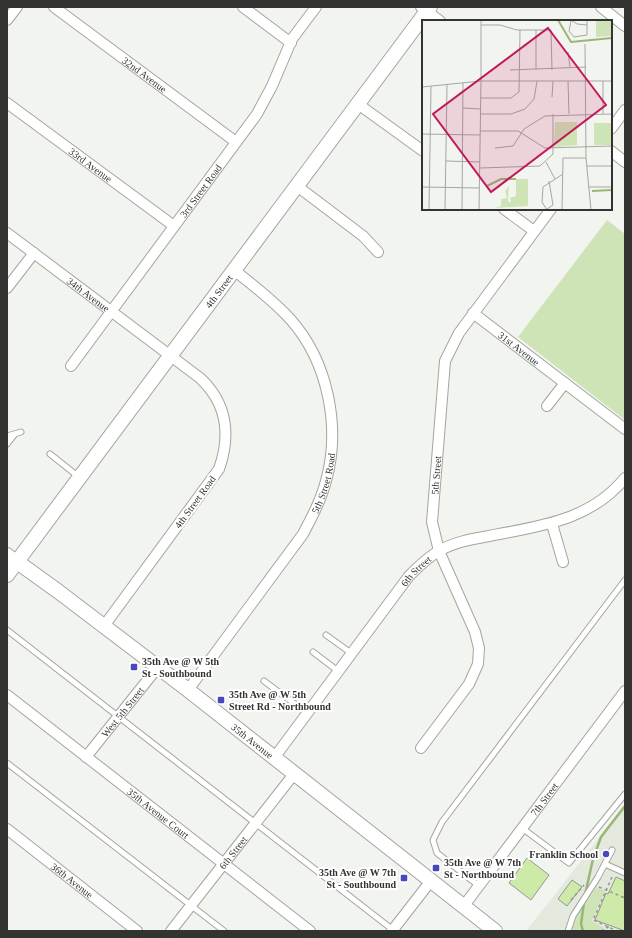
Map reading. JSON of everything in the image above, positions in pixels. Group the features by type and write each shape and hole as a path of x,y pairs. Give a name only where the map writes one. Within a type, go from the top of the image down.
{"main road":[{"name":"4th Street","path":"7,575 12,558 79,477 358,104 426,8"},
{"name":"35th Avenue","path":"12,558 188,690 430,882 495,931"}],"street":[{"path":"7,20 17,7"},
{"name":"32nd Avenue","path":"54,7 236,142"},
{"path":"243,7 291,43"},
{"name":"3rd Street Road","path":"71,366 257,114 272,86 291,43 316,7"},
{"path":"601,7 625,26"},
{"path":"426,8 439,20"},
{"name":"33rd Avenue","path":"7,102 174,226"},
{"path":"358,104 422,150"},
{"path":"612,128 625,110"},
{"path":"612,152 625,162"},
{"path":"297,186 363,236 378,252"},
{"path":"505,210 534,231"},
{"name":"5th Street","path":"421,748 469,684 478,664 479,648 475,632 439,551 432,522 446,361 452,343 550,210"},
{"name":"34th Avenue","path":"7,234 170,355"},
{"path":"7,288 34,253"},
{"name":"5th Street Road","path":"188,690 303,534 317,507 326,481 332,441 332,416 329,401 313,353 287,316 271,299 234,270"},
{"name":"31st Avenue","path":"473,313 625,429"},
{"name":"4th Street Road","path":"104,626 214,476 224,453 226,427 221,406 216,396 200,378 170,355"},
{"path":"547,406 565,383"},
{"name":"6th Street","path":"274,758 409,576 439,551 472,539 552,524 570,518 598,504 615,491 625,478"},
{"path":"552,524 563,562"},
{"name":"West 5th Street","path":"86,757 158,667"},
{"name":"7th Street","path":"463,907 625,691"},
{"name":"35th Avenue Court","path":"7,695 310,931"},
{"name":"6th Street","path":"172,931 294,774"},
{"name":"36th Avenue","path":"7,829 138,931"},
{"path":"392,931 430,882"}],"lane":[{"path":"7,436 21,432"},
{"path":"7,444 15,434"},
{"path":"50,454 79,477"},
{"path":"479,886 437,854 433,840 442,822 625,580"},
{"path":"7,630 256,823 392,931"},
{"path":"326,635 351,653"},
{"path":"313,652 338,671"},
{"path":"264,681 307,713"},
{"path":"7,763 224,931"},
{"path":"522,828 569,863 625,794"},
{"path":"568,931 573,916 593,885 612,850"},
{"path":"605,864 625,873"}],"path":[{"path":"612,877 594,920 617,931"},
{"path":"593,885 625,898"},
{"path":"601,931 608,927"},
{"path":"608,927 611,931"}],"shaded area":[{"name":"Franklin School","path":"625,804 625,931 526,931 553,897"}],"green space":[{"path":"607,220 625,234 625,420 518,337"},
{"path":"597,887 605,891 591,921 604,928 598,931 571,931 573,921"}],"building":[{"path":"527,858 549,875 531,900 509,883"},
{"path":"616,877 625,881 625,931 595,920 606,893 608,894"},
{"path":"572,880 582,887 567,906 558,899"}],"waterway":[{"path":"585,895 593,859 601,837 625,806"},
{"path":"583,931 581,924 584,902"}],"place":[{"name":"35th Ave @ W 5th St - Southbound","path":"134,667"},
{"name":"35th Ave @ W 5th Street Rd - Northbound","path":"221,700"},
{"name":"Franklin School","path":"606,854"},
{"name":"35th Ave @ W 7th St - Northbound","path":"436,868"},
{"name":"35th Ave @ W 7th St - Southbound","path":"404,878"}]}
